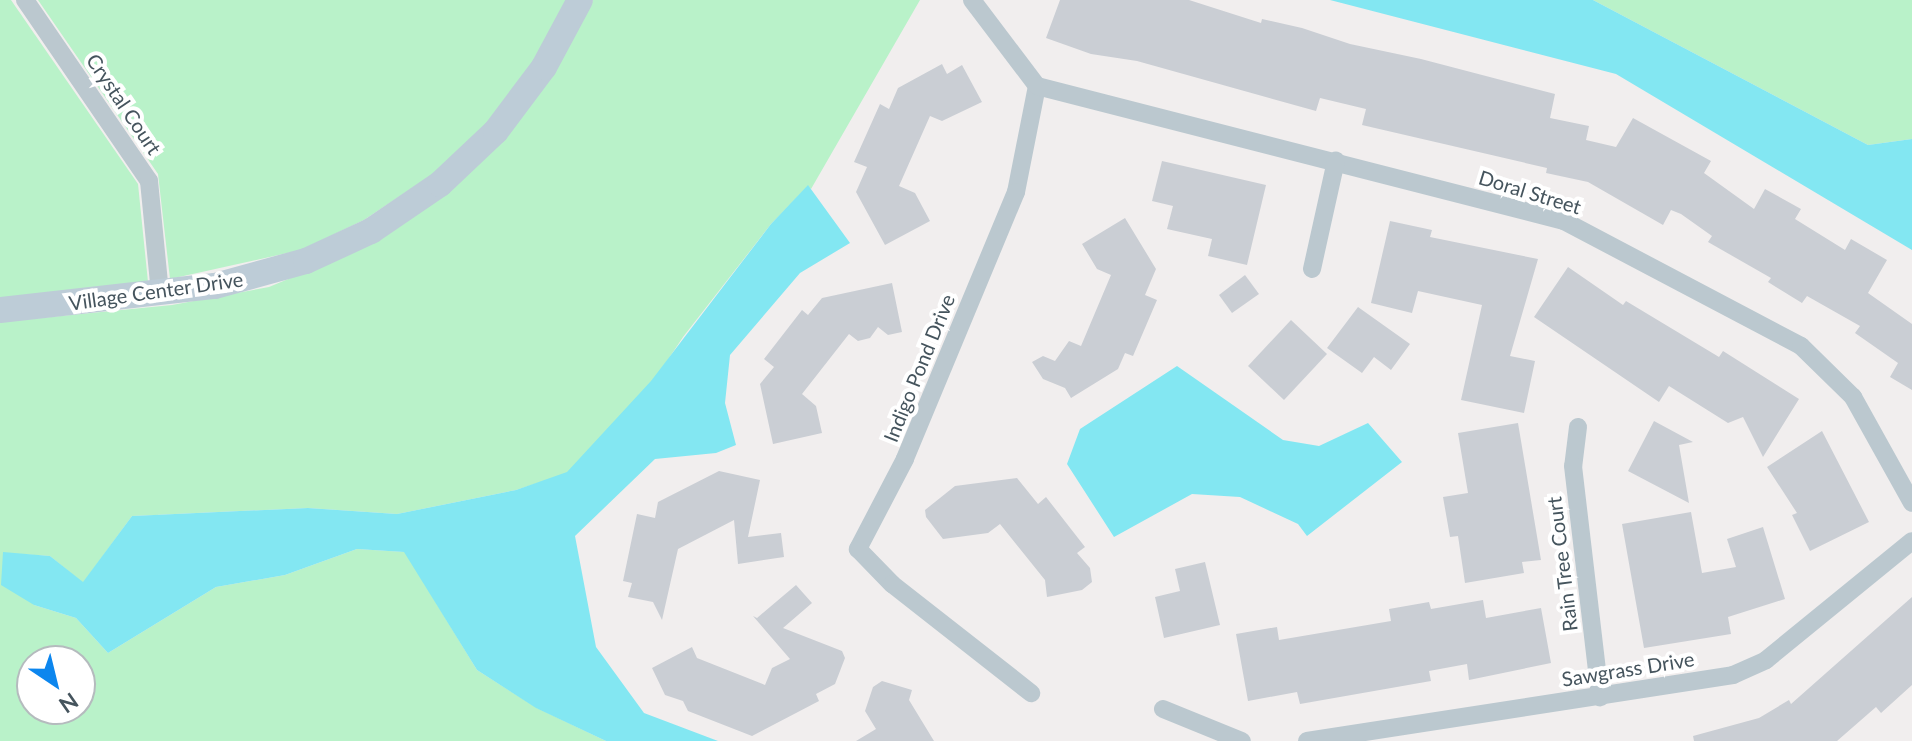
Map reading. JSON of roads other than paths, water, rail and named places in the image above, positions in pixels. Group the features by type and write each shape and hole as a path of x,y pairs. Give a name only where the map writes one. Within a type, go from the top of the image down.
{"street":[{"name":"Crystal Court","path":"25,0 149,181 160,293"},
{"name":"Village Center Drive","path":"0,310 160,293 266,275 341,247 406,210 496,131 544,67 580,0"},
{"path":"972,0 1037,86"},
{"name":"Doral Street","path":"1037,86 1564,221 1801,346 1853,397 1912,503"},
{"name":"Indigo Pond Drive","path":"1031,693 892,584 858,549 905,459 1016,192 1037,86"},
{"path":"1312,269 1336,161"},
{"name":"Rain Tree Court","path":"1578,427 1573,466 1600,697"},
{"name":"Sawgrass Drive","path":"1307,741 1733,675 1766,660 1912,541"},
{"path":"1163,709 1242,741"}],"water":[{"path":"1330,0 1593,0 1868,145 1912,139 1912,250 1616,74"},
{"path":"808,185 850,243 800,273 730,355 725,403 736,445 716,453 655,459 575,536 596,647 644,713 718,741 606,741 536,708 477,670 404,552 357,549 285,575 216,587 108,653 76,618 34,605 1,585 3,552 50,556 83,582 132,516 308,508 397,514 516,490 567,472 651,381 771,224"},
{"path":"1177,366 1283,440 1319,446 1368,423 1402,462 1307,536 1298,524 1240,497 1192,494 1114,537 1067,464 1080,429"}]}
